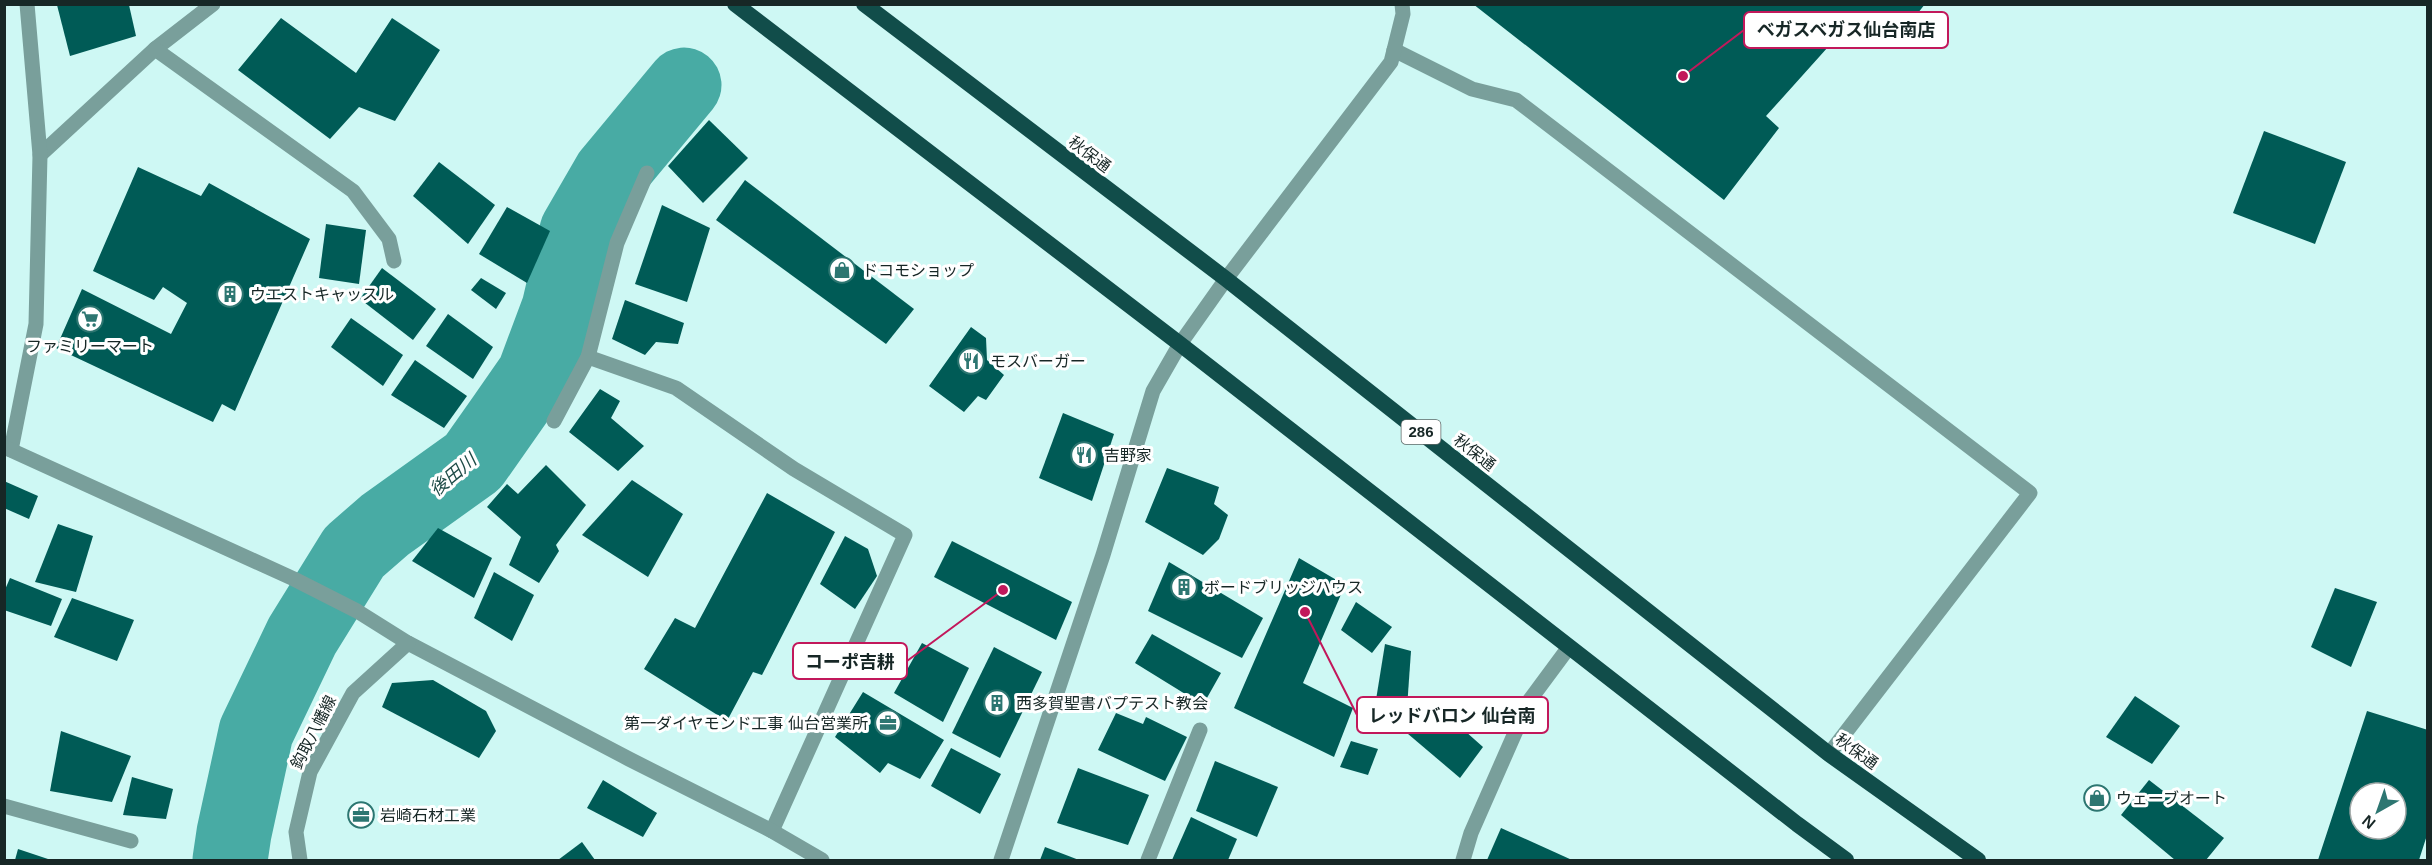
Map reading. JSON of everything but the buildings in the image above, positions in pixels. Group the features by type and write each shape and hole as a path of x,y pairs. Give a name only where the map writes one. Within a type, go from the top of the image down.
{"highway":[{"path":"735,4 1180,344 1846,861"},
{"name":"秋保通","path":"864,4 1227,279 1829,754 1978,861"}],"street":[{"path":"27,4 40,155 36,324 8,448 294,579 357,611 408,643 772,831 822,861"},
{"path":"40,155 155,49 213,4"},
{"path":"1002,861 1103,555 1154,391 1180,344 1391,62 1403,14 1402,4"},
{"path":"155,49 353,191 389,239 394,261"},
{"path":"1394,50 1472,89 1516,100 2030,493 1829,754"},
{"path":"554,421 588,357 617,243 647,173"},
{"path":"588,357 676,388 794,469 905,535 772,831"},
{"name":"鈎取八幡線","path":"300,861 296,832 310,772 353,693 408,643"},
{"path":"1463,861 1471,833 1529,701 1569,647"},
{"path":"1148,861 1200,730"},
{"path":"4,806 130,841"}],"waterway":[{"name":"後田川","path":"230,860 256,732 302,636 354,552 385,525 473,462 534,375 559,308 577,231 610,174 684,85"}],"place":[{"name":"ベガスベガス仙台南店","path":"1683,76"},
{"name":"ドコモショップ","path":"842,270"},
{"name":"ウエストキャッスル","path":"230,294"},
{"name":"ファミリーマート","path":"90,319"},
{"name":"モスバーガー","path":"971,361"},
{"name":"吉野家","path":"1084,455"},
{"name":"ボードブリッジハウス","path":"1184,587"},
{"name":"コーポ吉耕","path":"1003,590"},
{"name":"レッドバロン 仙台南","path":"1305,612"},
{"name":"西多賀聖書バプテスト教会","path":"997,703"},
{"name":"第一ダイヤモンド工事 仙台営業所","path":"888,723"},
{"name":"ウェーブオート","path":"2097,798"},
{"name":"岩崎石材工業","path":"361,815"}]}
